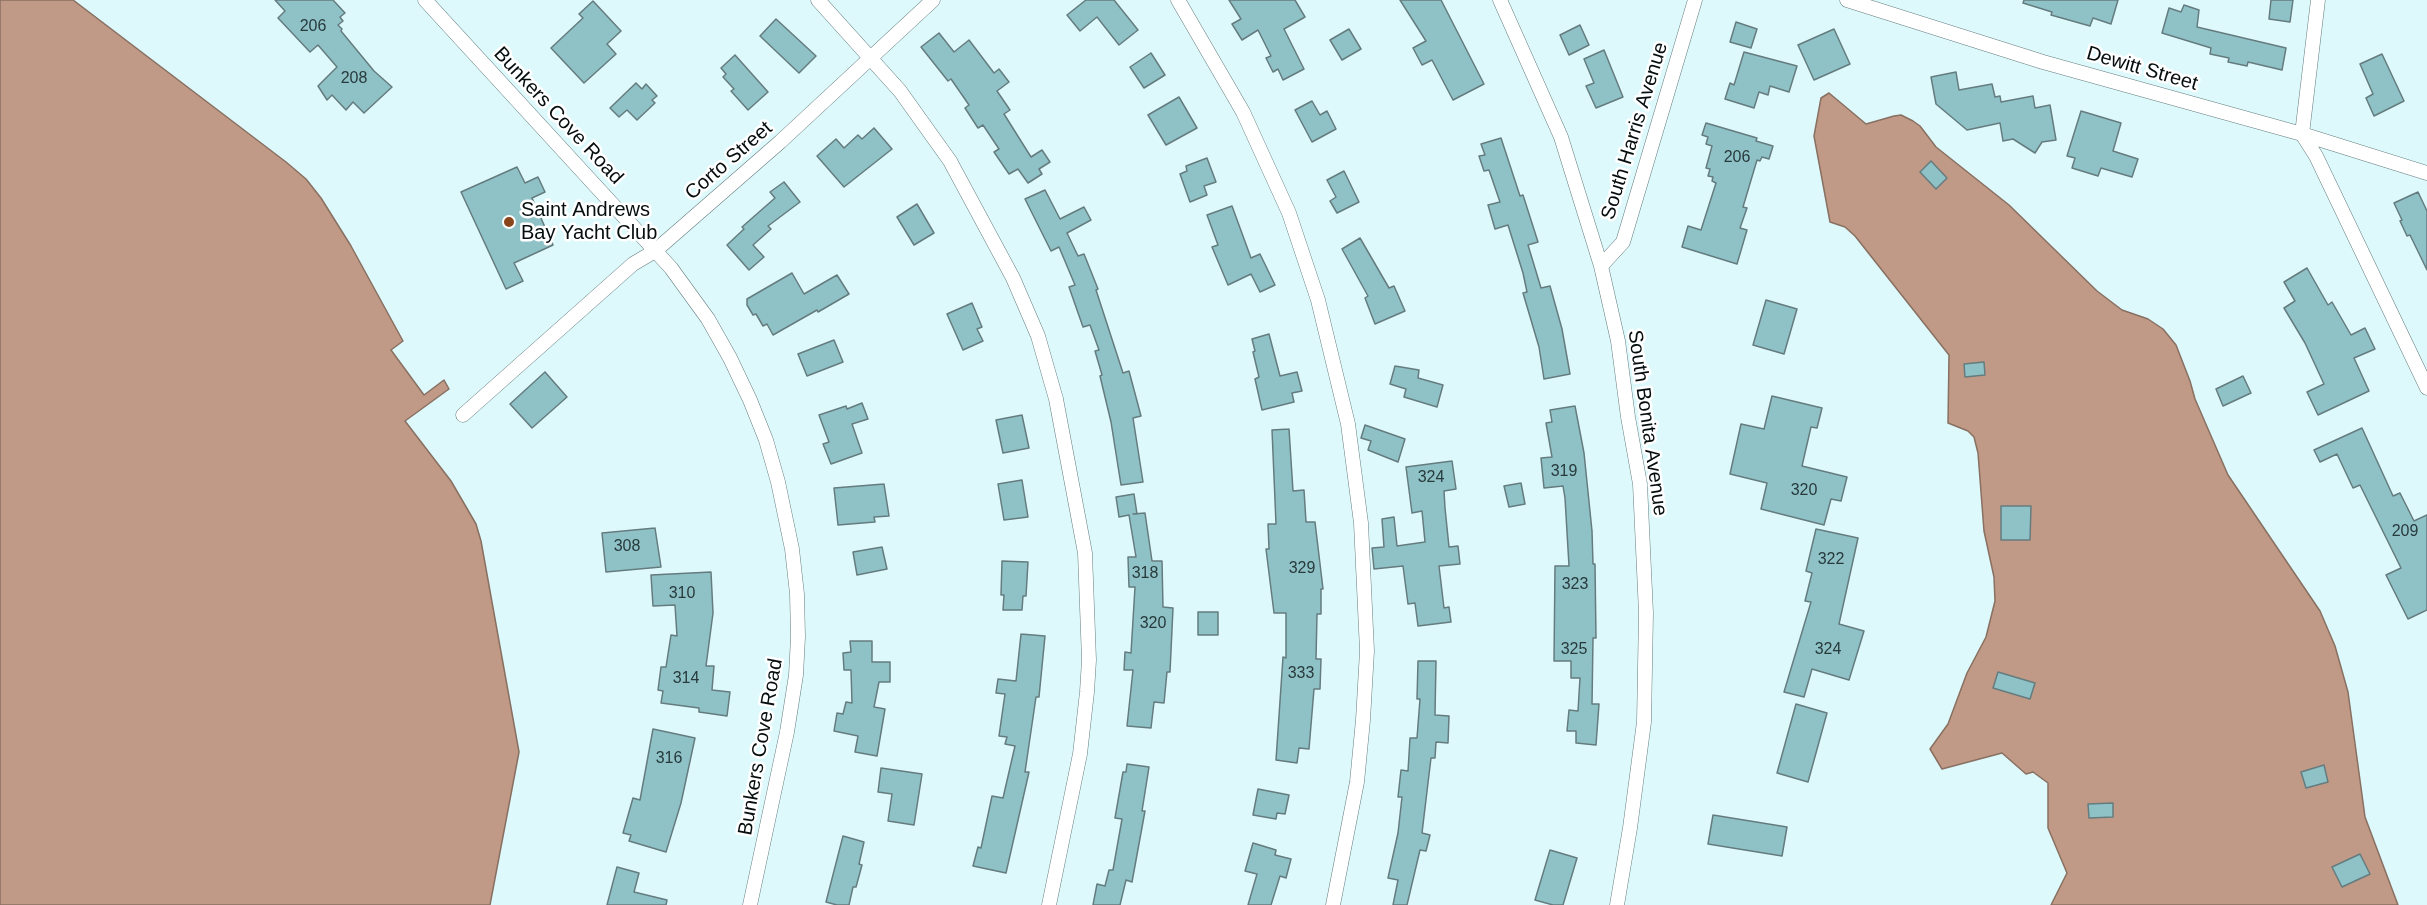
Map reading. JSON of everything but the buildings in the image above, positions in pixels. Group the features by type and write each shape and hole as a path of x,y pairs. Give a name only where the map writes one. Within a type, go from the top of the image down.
{"street":[{"name":"Bunkers Cove Road","path":"425,0 671,268 720,339 743,382 771,458 792,549 798,605 796,675 787,732 750,905"},
{"path":"818,0 900,91 937,141 992,235 1038,336 1060,414 1085,553 1089,660 1087,699 1078,761 1048,905"},
{"name":"Corto Street","path":"463,415 633,264 656,251 872,58 933,0"},
{"path":"1178,0 1243,112 1285,204 1318,300 1348,424 1361,530 1366,651 1357,782 1333,905"},
{"name":"South Bonita Avenue","path":"1500,0 1561,137 1601,266 1618,341 1640,484 1646,613 1644,722 1617,905"},
{"name":"South Harris Avenue","path":"1601,266 1623,242 1695,0"},
{"name":"Dewitt Street","path":"1847,0 2043,62 2302,134 2427,173"},
{"path":"2318,0 2302,134 2316,156 2427,388"}],"shaded area":[{"path":"0,0 73,0 306,179 321,198 351,246 403,341 391,350 424,395 444,380 449,389 405,421 451,481 476,524 519,752 490,905 0,905"},
{"path":"1829,93 1866,124 1901,115 1920,126 1936,147 2009,205 2097,291 2122,310 2148,319 2163,329 2176,345 2195,399 2228,475 2320,611 2335,646 2348,692 2365,817 2398,905 2051,905 2067,873 2048,828 2048,783 2033,772 2026,774 2002,753 1942,769 1930,749 1948,724 1967,673 1986,637 1995,601 1994,577 1984,531 1978,453 1974,437 1968,431 1948,423 1949,355 1855,236 1845,227 1830,222 1814,136 1821,98"}],"place":[{"name":"Saint Andrews Bay Yacht Club","path":"509,222"}]}
